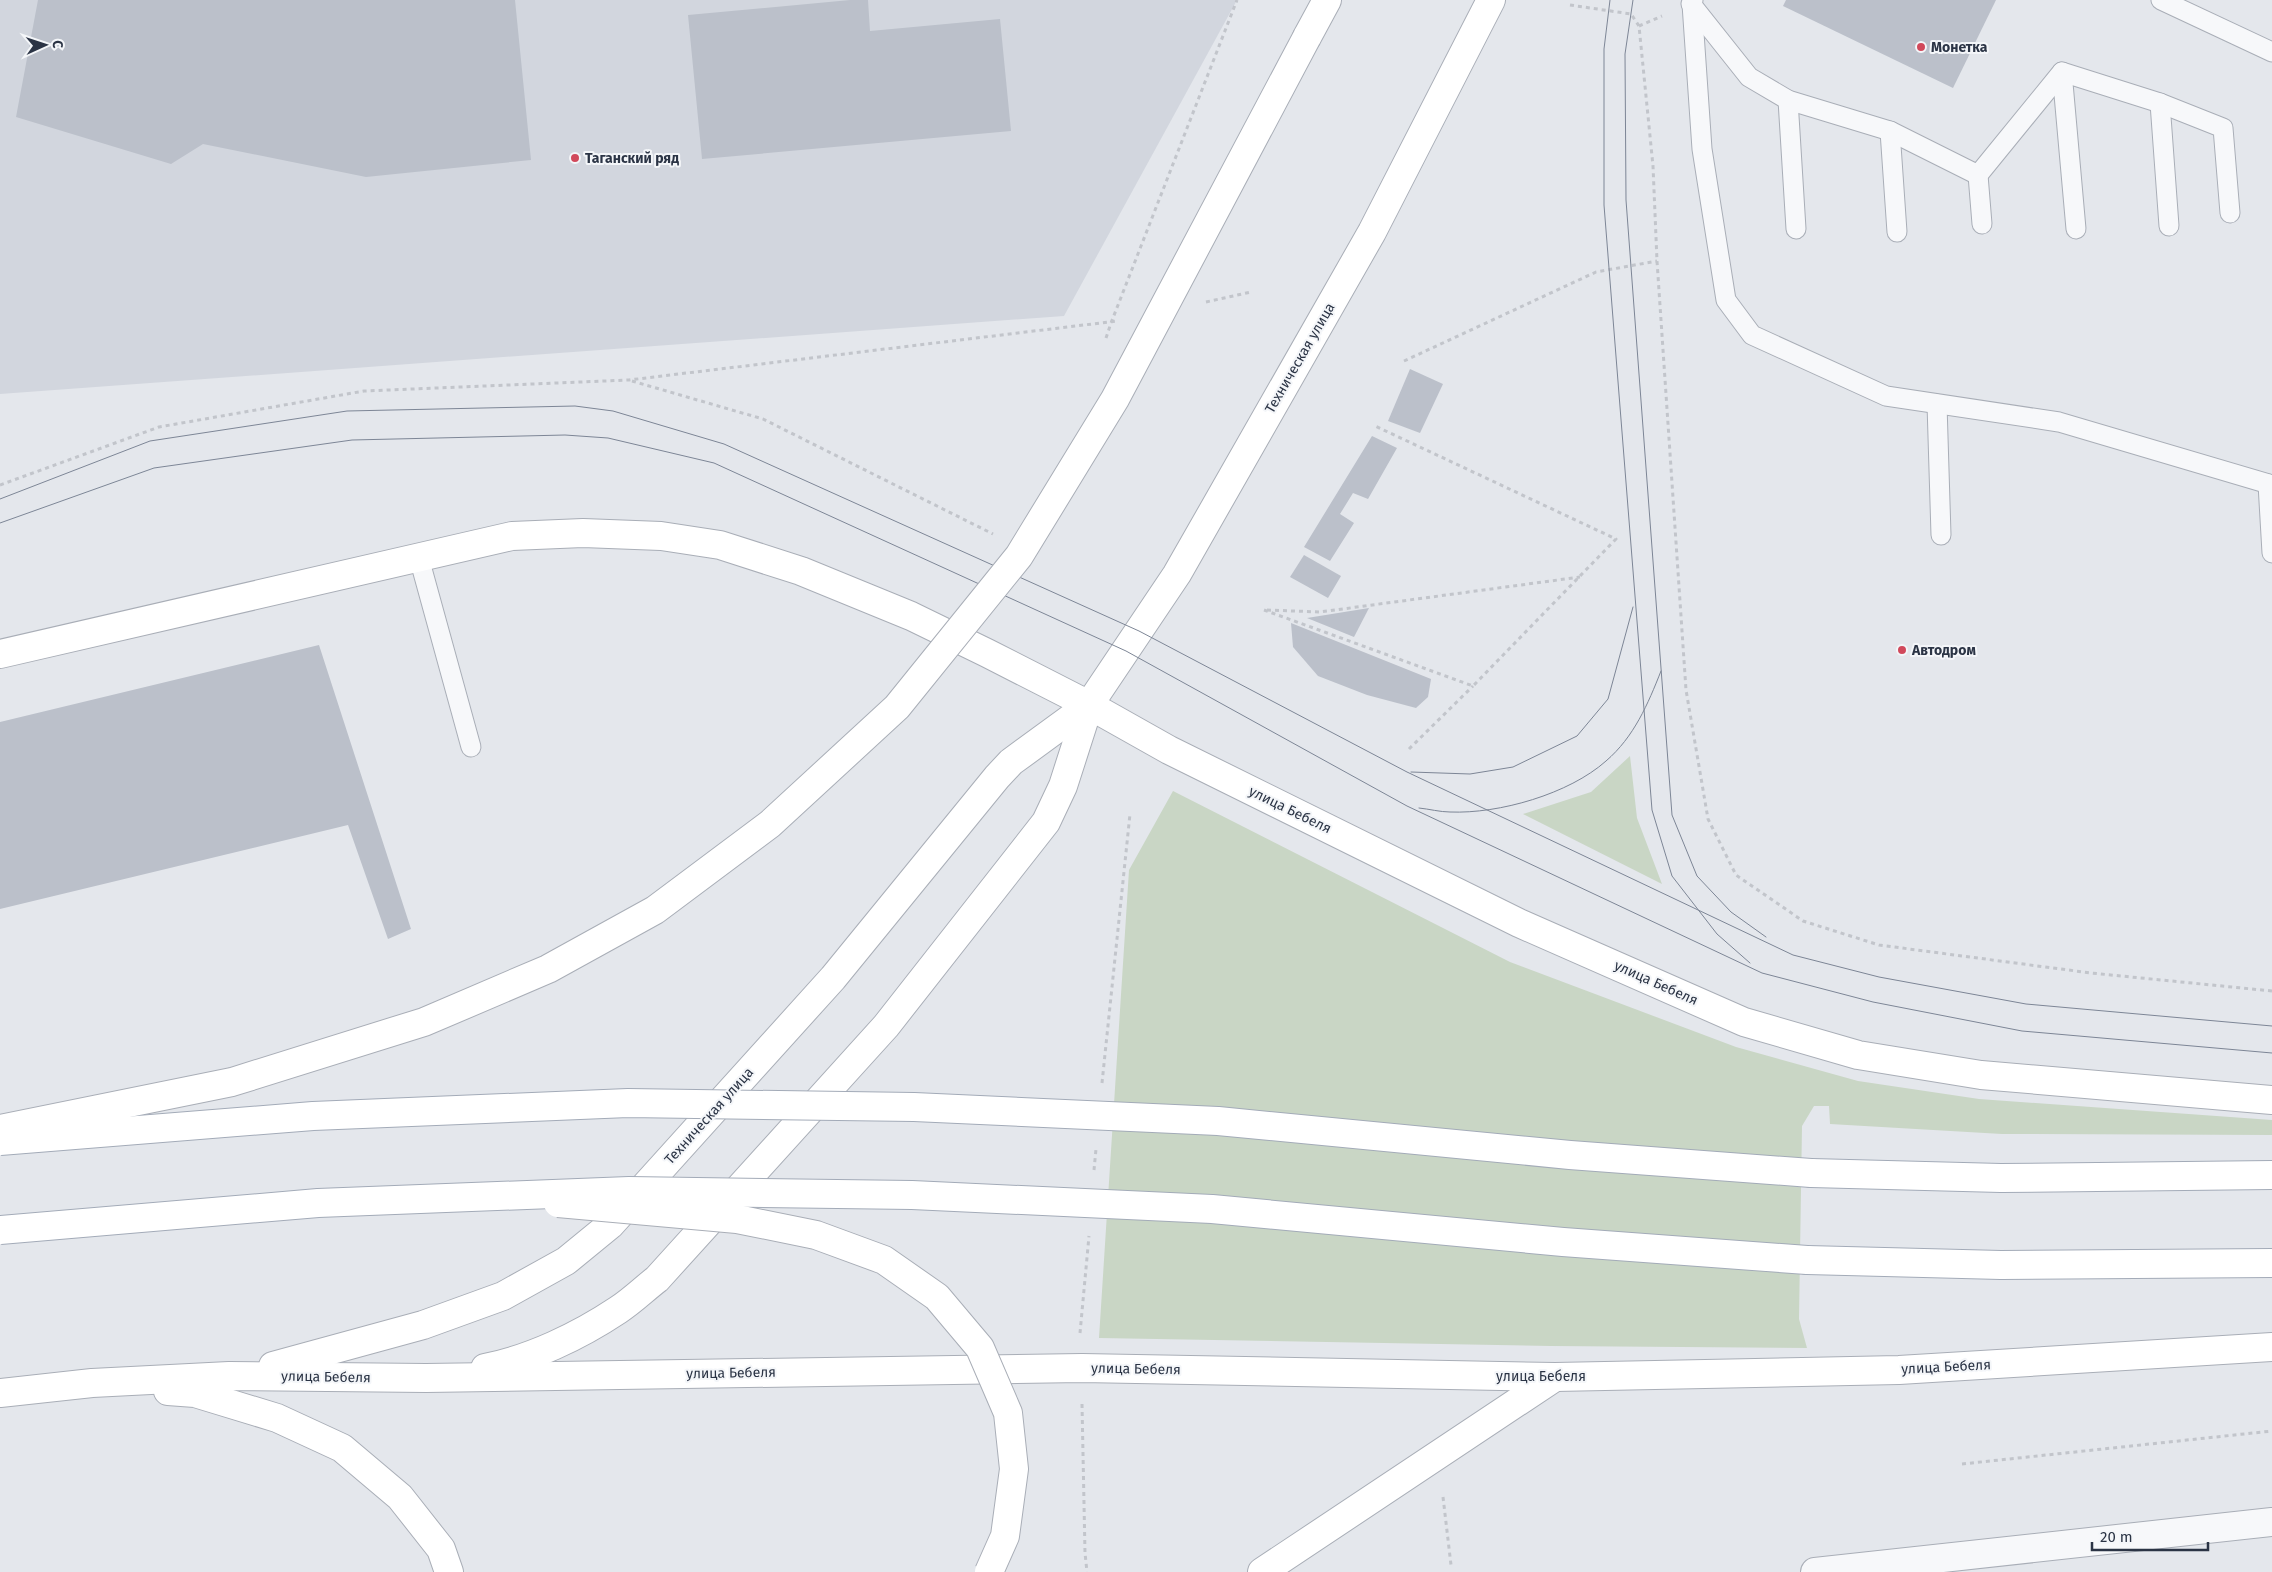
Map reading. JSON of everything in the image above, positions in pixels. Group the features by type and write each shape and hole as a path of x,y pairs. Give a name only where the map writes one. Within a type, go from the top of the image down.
{"main road":[{"path":"0,1129 232,1082 424,1022 548,969 655,910 770,824 897,707 1019,556 1115,399 1327,0"},
{"name":"Техническая улица","path":"426,1378 492,1366 536,1352 588,1328 619,1310 657,1279 886,1026 1046,822 1063,786 1089,705 1177,574 1368,241 1491,0"},
{"name":"улица Бебеля","path":"0,654 512,536 583,533 661,536 720,545 800,571 911,616 1089,705 1170,750 1519,923 1744,1022 1858,1055 1981,1075 2272,1100"},
{"name":"Техническая улица","path":"229,1376 303,1359 423,1325 503,1296 566,1261 610,1225 826,985 997,777 1012,762 1089,705"},
{"path":"0,1142 313,1116 628,1103 914,1107 1218,1121 1570,1155 1811,1173 2001,1178 2272,1175"},
{"path":"0,1230 318,1203 492,1196 630,1191 912,1195 1212,1209 1563,1242 1807,1260 2001,1265 2272,1263"},
{"path":"492,1196 737,1219 816,1235 884,1260 937,1297 980,1348 1008,1412 1014,1469 1005,1536 990,1572"},
{"name":"улица Бебеля","path":"0,1394 92,1383 229,1376 426,1378 1082,1368 1555,1377 1899,1370 2272,1347"},
{"path":"1262,1572 1555,1377"},
{"path":"92,1383 195,1394 277,1418 342,1448 400,1497 441,1549 448,1572"}],"street":[{"path":"1815,1572 2272,1522"}],"lane":[{"path":"2161,0 2272,52"},
{"path":"1688,1 1749,77 1788,100 1890,131 1978,175"},
{"path":"1688,1 1702,149 1726,300 1752,335 1886,396 2059,422 2270,484 2272,553"},
{"path":"2062,72 2160,103 2223,128 2230,213"},
{"path":"1982,224 1978,175 2062,72"},
{"path":"2062,72 2076,229"},
{"path":"1788,100 1796,229"},
{"path":"2160,103 2169,226"},
{"path":"1890,131 1897,232"},
{"path":"1937,404 1941,535"},
{"path":"419,558 471,747"}],"path":[{"path":"1106,342 1111,323 1237,0"},
{"path":"1570,5 1631,14 1639,26 1652,166 1686,690 1708,819 1736,875 1803,921 1879,945 2091,973 2272,992"},
{"path":"1404,361 1596,272 1657,261"},
{"path":"0,485 159,427 364,391 629,380 1111,323"},
{"path":"629,380 763,419 1002,538"},
{"path":"1374,425 1616,539 1409,749"},
{"path":"1473,686 1264,610 1320,612 1580,577"},
{"path":"1104,1056 1130,814"},
{"path":"1082,1404 1085,1553 1088,1572"},
{"path":"1962,1464 2272,1431"},
{"path":"1443,1496 1451,1564"}],"shaded area":[{"name":"Таганский ряд","path":"0,0 1237,0 1064,316 0,394"}],"green space":[{"path":"1630,756 1637,818 1662,884 1523,814 1591,792"},
{"path":"1173,791 1510,962 1736,1047 1858,1081 1979,1099 2272,1120 2272,1135 2002,1134 1830,1124 1829,1106 1814,1106 1802,1126 1799,1319 1807,1348 1551,1346 1099,1338 1129,870"}],"building":[{"path":"38,0 515,0 531,160 366,177 203,144 171,164 16,117"},
{"path":"868,0 870,31 1000,19 1011,131 702,159 688,15"},
{"name":"Монетка","path":"1786,0 1996,0 1953,88 1783,6"},
{"path":"1410,369 1443,384 1420,433 1388,421"},
{"path":"1372,436 1397,448 1368,499 1353,493 1340,514 1354,523 1330,561 1304,547"},
{"path":"1304,555 1341,576 1328,598 1290,577"},
{"path":"1369,608 1354,637 1307,618"},
{"path":"1291,623 1431,679 1428,697 1416,708 1367,695 1318,676 1293,647"},
{"path":"319,645 411,929 388,939 348,825 0,909 0,722"}],"tram line":[{"path":"1610,0 1604,49 1604,205 1652,810 1672,876 1717,934 1750,963"},
{"path":"1633,0 1625,54 1626,200 1672,815 1697,876 1731,912 1766,937"},
{"path":"0,499 150,441 347,411 575,406 613,411 724,444 1139,631 1407,772 1793,955 1879,977 2026,1004 2272,1026"},
{"path":"0,523 154,468 352,440 565,435 608,438 714,463 1126,651 1407,806 1762,973 1873,1002 2022,1031 2272,1053"},
{"path":"1411,772 1470,774 1513,767 1577,736 1608,699 1633,607"},
{"path":"1419,808 1442,812 1490,810 1532,800 1573,783 1591,773 1616,752 1632,731 1651,696 1661,671"}],"place":[{"name":"Монетка","path":"1921,47"},
{"name":"Таганский ряд","path":"575,158"},
{"name":"Автодром","path":"1902,650"}]}
